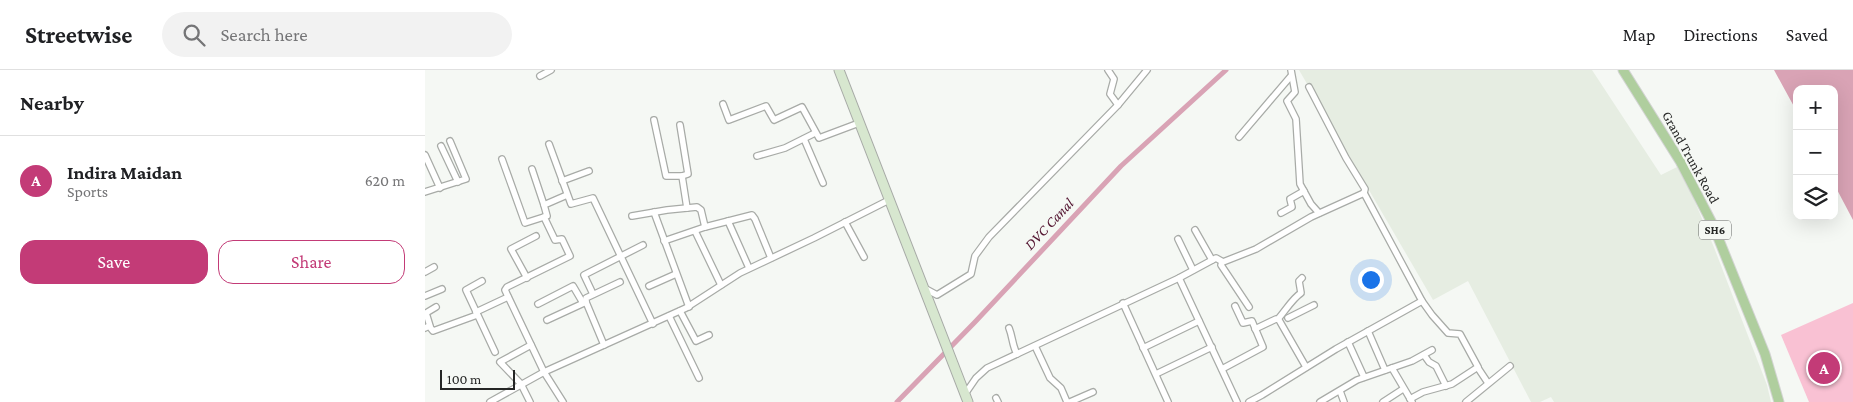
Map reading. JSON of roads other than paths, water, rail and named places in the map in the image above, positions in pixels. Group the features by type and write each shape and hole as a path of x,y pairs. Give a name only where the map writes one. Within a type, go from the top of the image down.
{"main road":[{"name":"Grand Trunk Road","path":"1623,70 1680,161 1713,225 1765,354 1779,402"}],"street":[{"path":"540,76 551,70"},
{"path":"839,70 965,395"},
{"path":"1108,70 1114,79 1110,94 1117,105"},
{"path":"923,287 937,295 971,274 975,256 989,238 1117,105 1147,70"},
{"path":"1239,138 1291,73"},
{"path":"1291,73 1295,92 1287,101 1296,119 1299,153 1298,172 1303,191 1319,214"},
{"path":"1309,87 1346,158 1365,189 1364,193 1422,301 1448,333 1460,334 1488,383"},
{"path":"723,104 729,120 766,106 774,120 802,107 819,138 859,123"},
{"path":"654,120 666,176 688,174 680,126"},
{"path":"757,156 785,148 815,133"},
{"path":"804,140 823,183"},
{"path":"425,192 467,178 450,141"},
{"path":"549,144 571,205 593,198 653,324"},
{"path":"441,146 458,182"},
{"path":"425,155 440,188"},
{"path":"502,159 524,223 548,215 531,169"},
{"path":"562,181 589,171"},
{"path":"682,176 687,208"},
{"path":"1281,213 1292,207 1290,199 1303,191"},
{"path":"1221,262 1256,249 1319,214 1364,193"},
{"path":"544,205 567,195"},
{"path":"494,401 544,372 689,307 749,268 889,200"},
{"path":"632,216 697,207 700,209 705,227"},
{"path":"654,212 689,307"},
{"path":"664,241 705,227 750,215 754,216 771,258"},
{"path":"544,217 555,240 562,239 570,256 507,287 505,290 544,372 563,402"},
{"path":"728,221 749,268"},
{"path":"845,222 863,258"},
{"path":"1195,230 1212,260"},
{"path":"695,231 721,285"},
{"path":"527,278 511,249 536,236"},
{"path":"1178,239 1193,270"},
{"path":"593,294 584,275 643,245"},
{"path":"965,395 981,373 1217,258 1249,307"},
{"path":"425,272 434,267"},
{"path":"649,286 676,274"},
{"path":"1179,278 1237,402"},
{"path":"1255,329 1278,319 1291,305 1294,298 1301,293 1299,281 1302,278"},
{"path":"482,281 466,290 495,352"},
{"path":"547,320 584,302 585,298 620,282"},
{"path":"537,304 573,286 584,302 605,345"},
{"path":"425,296 442,289"},
{"path":"436,307 426,313 427,327 433,331 477,314 508,297"},
{"path":"1249,402 1422,301"},
{"path":"1123,303 1168,402"},
{"path":"1288,318 1315,305"},
{"path":"1223,369 1262,348 1251,321 1243,322 1235,306"},
{"path":"680,311 697,341 709,335"},
{"path":"669,316 699,378"},
{"path":"1278,319 1306,367"},
{"path":"1143,348 1199,321"},
{"path":"1009,328 1014,339 1013,346 1017,354"},
{"path":"678,335 690,329"},
{"path":"1368,331 1389,369 1411,401 1423,392 1446,386 1478,368"},
{"path":"1349,342 1364,377"},
{"path":"530,402 521,384 500,362 531,345"},
{"path":"1035,346 1050,378 1061,388 1069,402 1093,392"},
{"path":"1155,374 1212,347"},
{"path":"1320,402 1364,377 1389,369 1432,350"},
{"path":"1424,354 1429,362 1436,366 1446,386"},
{"path":"1466,402 1510,366"},
{"path":"1383,402 1403,389"},
{"path":"1340,391 1344,402"}],"waterway":[{"name":"DVC Canal","path":"897,402 1121,166 1226,70"}],"place":[{"name":"Indira Maidan","path":"1824,368"}]}
